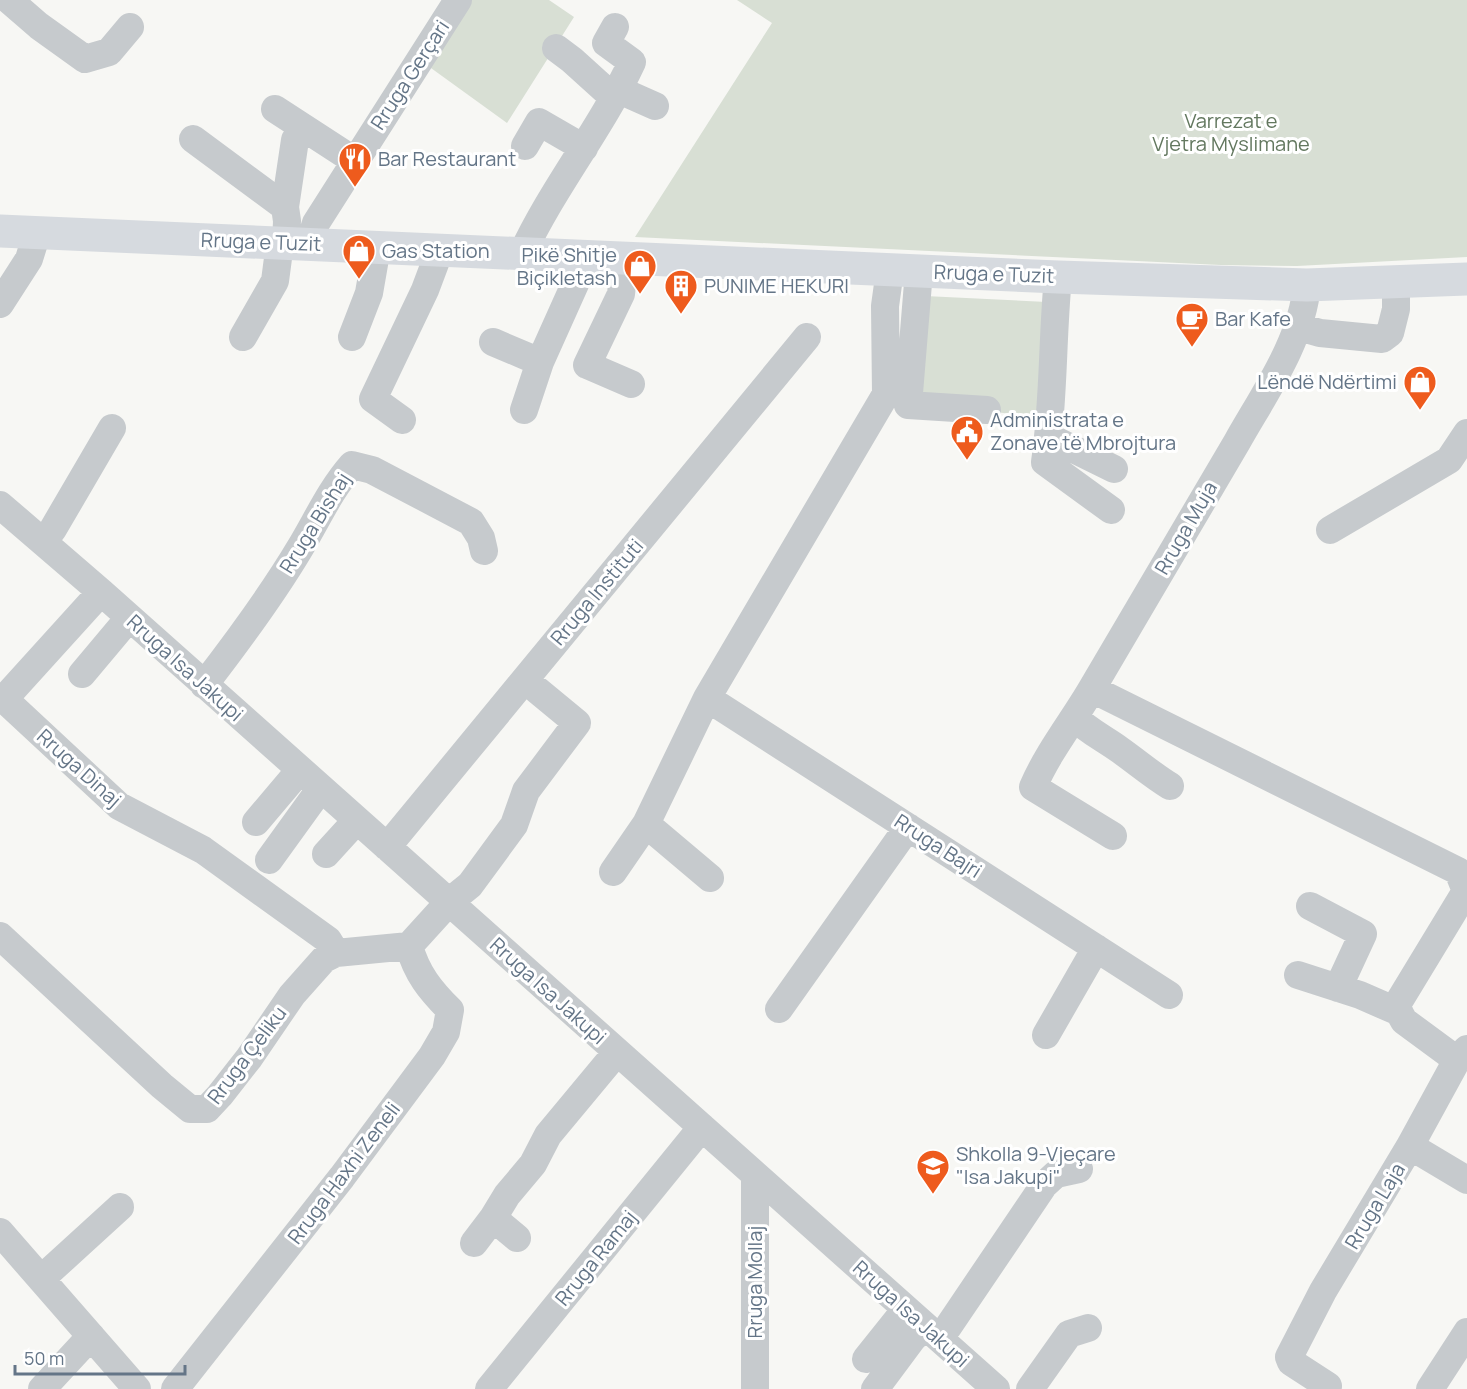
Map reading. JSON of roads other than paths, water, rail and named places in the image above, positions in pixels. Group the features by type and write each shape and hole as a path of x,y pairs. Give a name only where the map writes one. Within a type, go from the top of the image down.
{"main road":[{"name":"Rruga e Tuzit","path":"0,231 1058,277 1307,285 1467,279"}],"street":[{"path":"9,0 39,26 85,58 109,52 130,27"},
{"name":"Rruga Gerçari","path":"291,244 316,223 458,0"},
{"path":"522,254 535,226 616,94 632,62 606,43 615,27"},
{"path":"556,48 616,94 655,106"},
{"path":"274,110 355,161"},
{"path":"525,146 539,122 584,148"},
{"path":"193,139 285,207"},
{"path":"243,337 275,281 291,244 285,207 295,140"},
{"path":"0,304 13,264 37,233"},
{"path":"352,337 369,293 377,248"},
{"path":"402,420 373,399 425,290 440,250"},
{"path":"524,410 540,362 574,284 578,256"},
{"path":"625,258 621,294 587,365 631,384"},
{"path":"905,270 908,405 987,410"},
{"path":"613,872 646,824 707,698 886,394 885,306 905,270"},
{"path":"1058,277 1051,420 1045,462 1111,510"},
{"path":"1299,327 1320,333 1382,339 1390,333 1396,309 1396,282"},
{"name":"Rruga Muja","path":"1113,836 1033,787 1044,762 1092,689 1267,390 1299,327 1305,306 1307,285"},
{"name":"Rruga Instituti","path":"387,847 807,338"},
{"path":"493,342 540,362"},
{"path":"43,543 112,428"},
{"path":"1330,530 1449,460 1467,433"},
{"path":"1048,437 1114,469"},
{"name":"Rruga Bishaj","path":"204,685 232,649 299,550 340,478 352,465 372,470 471,522 481,538 484,551"},
{"name":"Rruga Isa Jakupi","path":"4,517 43,543 101,592 991,1387"},
{"name":"Rruga Dinaj","path":"101,592 4,699 119,806 203,850 328,940 336,953"},
{"path":"82,674 129,618"},
{"path":"1092,689 1458,871 1466,891 1400,1012"},
{"path":"336,953 409,946 449,902 470,885 514,825 526,791 577,723 537,690"},
{"name":"Rruga Bajri","path":"707,698 1169,994"},
{"path":"1074,717 1170,786"},
{"path":"256,822 311,779"},
{"path":"269,860 311,779"},
{"path":"327,854 357,820"},
{"path":"646,824 710,879"},
{"path":"779,1008 908,827"},
{"path":"1310,906 1363,934 1338,988"},
{"path":"1400,1012 1414,1009 1467,924"},
{"name":"Rruga Çeliku","path":"0,936 153,1078 190,1109 207,1109 249,1058 292,995 324,959 336,953"},
{"name":"Rruga Haxhi Zeneli","path":"175,1389 342,1177 432,1056 446,1032 450,1010 430,989 414,964 409,946"},
{"path":"1046,1035 1096,948"},
{"path":"1298,975 1360,995 1400,1012 1462,1055 1410,1146"},
{"path":"474,1243 533,1164 548,1135 616,1052"},
{"name":"Rruga Ramaj","path":"489,1389 702,1128"},
{"name":"Rruga Laja","path":"1328,1386 1289,1360 1323,1291 1410,1146 1467,1180"},
{"path":"866,1359 923,1324 948,1327 1044,1185 1056,1174 1079,1169"},
{"name":"Rruga Mollaj","path":"754,1389 755,1175"},
{"path":"500,1207 517,1238"},
{"path":"41,1279 120,1208"},
{"path":"0,1233 137,1389"},
{"path":"874,1389 923,1324"},
{"path":"1030,1389 1069,1334 1088,1328"},
{"path":"1430,1389 1457,1369 1467,1332"},
{"path":"42,1389 90,1336"}],"place":[{"name":"Bar Restaurant","path":"355,188"},
{"name":"Gas Station","path":"359,280"},
{"name":"Pikë Shitje Biçikletash","path":"640,295"},
{"name":"PUNIME HEKURI","path":"681,315"},
{"name":"Bar Kafe","path":"1192,348"},
{"name":"Lëndë Ndërtimi","path":"1420,411"},
{"name":"Administrata e Zonave të Mbrojtura","path":"967,461"},
{"name":"Shkolla 9-Vjeçare \"Isa Jakupi\"","path":"933,1195"}],"park label":[{"name":"Varrezat e Vjetra Myslimane","path":"1231,132"}]}
